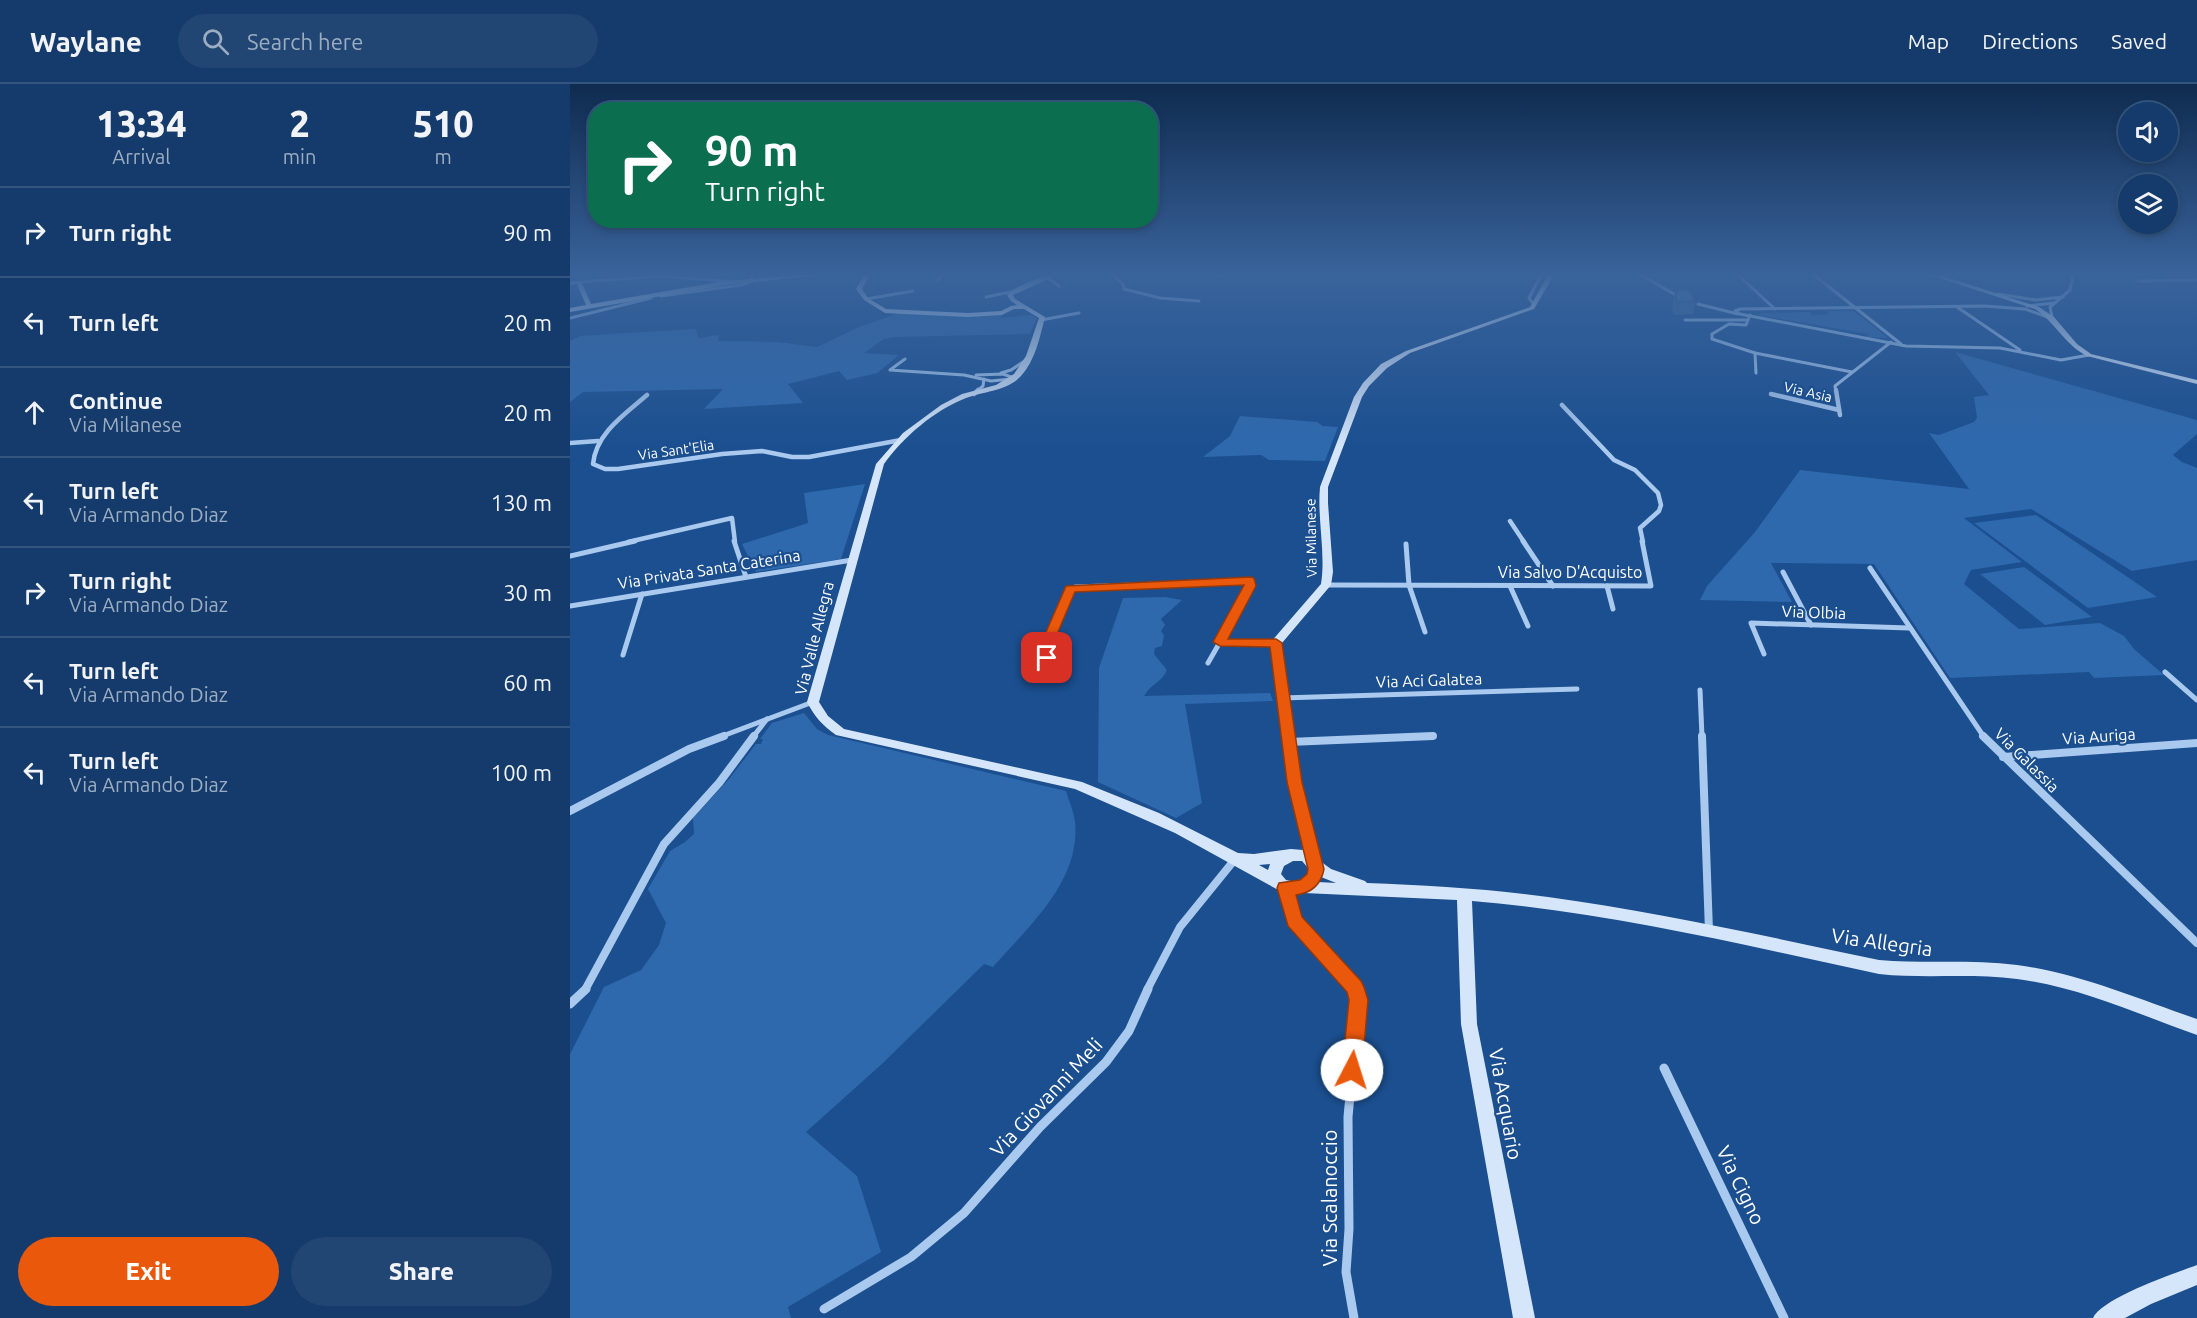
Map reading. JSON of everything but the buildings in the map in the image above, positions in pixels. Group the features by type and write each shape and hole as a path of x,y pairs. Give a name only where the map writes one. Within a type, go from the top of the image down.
{"main road":[{"path":"1014,378 1026,359 1036,333"},
{"name":"Via Milanese","path":"1276,643 1326,585 1328,572 1324,487 1358,397 1384,366 1408,352 1463,333"},
{"path":"2065,333 2074,344 2089,355 2197,382"},
{"name":"Via Valle Allegra","path":"1014,378 951,402 885,455 875,474 813,702 818,713 826,723 840,732 1077,785 1110,797 1237,858 1287,887"},
{"path":"1276,643 1288,742 1304,828 1316,873 1312,880 1287,887"},
{"path":"1304,828 1287,856 1275,865 1273,872 1287,887 1369,889"},
{"path":"1237,858 1254,860 1303,855 1326,873 1369,889"},
{"name":"Via Allegria","path":"1369,889 1545,903 1593,910 1897,970 1988,970 2039,976 2197,1028"},
{"name":"Via Acquario","path":"1464,896 1469,1024 1524,1318"},
{"path":"2104,1318 2144,1296 2197,1275"}],"street":[{"path":"1714,333 1712,339 1755,353 1852,372 1895,339"},
{"path":"1836,333 1906,346 1942,345 2021,351 2061,360 2078,359 2089,355"},
{"path":"1887,333 1906,346"},
{"path":"1994,333 2021,351"},
{"path":"1755,353 1756,373"},
{"path":"905,359 890,370 964,375 1008,375 1014,378"},
{"path":"992,374 1011,370 1026,359"},
{"name":"Via Asia","path":"1771,394 1840,413 1835,386 1852,372"},
{"path":"964,375 995,381 1014,378"},
{"path":"974,394 983,386 984,380"},
{"path":"570,443 598,441 647,395"},
{"name":"Via Salvo D'Acquisto","path":"1326,585 1651,586 1640,528 1659,511 1658,493 1635,470 1614,460 1562,405"},
{"name":"Via Sant'Elia","path":"598,441 592,452 593,464 603,469 731,453 769,451 799,458 855,449"},
{"path":"855,449 898,443"},
{"path":"855,449 898,443"},
{"path":"570,556 732,518 735,546 746,577"},
{"path":"1510,520 1553,586"},
{"path":"1406,544 1409,585 1425,632"},
{"name":"Via Privata Santa Caterina","path":"570,606 852,560"},
{"name":"Via Galassia","path":"1870,568 1977,729 2003,757 2197,943"},
{"path":"1784,572 1811,625"},
{"path":"1047,658 1049,639 1070,589 1250,581 1251,586 1208,663"},
{"path":"1510,585 1528,626"},
{"path":"1607,586 1613,609"},
{"path":"623,655 642,594"},
{"name":"Via Olbia","path":"1764,654 1751,623 1909,628"},
{"path":"1220,642 1276,643"},
{"path":"2165,672 2197,700"},
{"name":"Via Aci Galatea","path":"1282,698 1577,688"},
{"path":"1700,690 1709,932"},
{"path":"570,811 689,749 813,702"},
{"path":"570,1004 585,990 664,844 719,783 767,719"},
{"path":"1288,742 1433,736"},
{"name":"Via Auriga","path":"2003,757 2197,743"},
{"name":"Via Giovanni Meli","path":"825,1309 911,1257 933,1241 964,1213 1040,1127 1106,1062 1129,1031 1160,962 1180,927 1237,858"},
{"name":"Via Scalanoccio","path":"1287,887 1294,921 1355,987 1359,1000 1348,1117 1349,1229 1346,1272 1354,1318"},
{"name":"Via Cigno","path":"1664,1068 1784,1318"}],"shaded area":[{"path":"697,333 698,338 719,335 718,341 777,342 817,347 847,333 1031,333 884,339 864,353 899,355 877,373 847,380 839,371 788,384 803,403 704,409 723,389 583,392 570,402 570,341 580,336"},
{"path":"1861,333 1881,333 1888,338 1867,337 1869,334"},
{"path":"1955,352 2197,420 2197,434 2173,455 2182,462 2197,468 2197,560 2132,571 2031,509 1964,518 2022,562 1971,570 1964,584 2019,629 2100,623 2124,636 2134,649 2164,675 2094,678 2089,672 1950,678 1874,564 1771,563 1792,602 1700,600 1707,586 1755,532 1800,470 1969,489 1929,433 1939,435 1974,422 1977,418 1974,397 1989,395"},
{"path":"1240,416 1317,422 1323,426 1338,427 1325,461 1269,460 1261,455 1203,457 1230,436"},
{"path":"865,484 841,559 756,572 742,544 808,523 804,493"},
{"path":"2036,515 2157,597 2088,608 1974,523"},
{"path":"2024,567 2092,617 2045,625 1980,574"},
{"path":"1165,597 1182,600 1161,619 1165,625 1161,631 1164,635 1162,646 1155,648 1154,654 1167,670 1144,696 1270,693 1273,701 1185,704 1202,803 1176,818 1098,782 1099,668 1123,598"},
{"path":"804,713 817,729 828,735 1066,791 1075,822 1075,844 1070,864 1049,902 993,967 984,964 883,1063 806,1132 857,1176 881,1252 788,1307 791,1318 570,1318 570,1054 604,987 641,970 659,945 666,923 648,889 670,851 694,834 693,818 729,779 756,744 761,744 763,739 760,739 772,723"}],"route":[{"path":"1047,658 1049,639 1070,589 1075,587 1243,579 1250,581 1251,586 1220,642 1276,643 1295,782 1304,828 1316,869 1314,877 1306,885 1294,889 1285,888 1294,921 1318,950 1355,987 1359,1000 1352,1070"}]}
